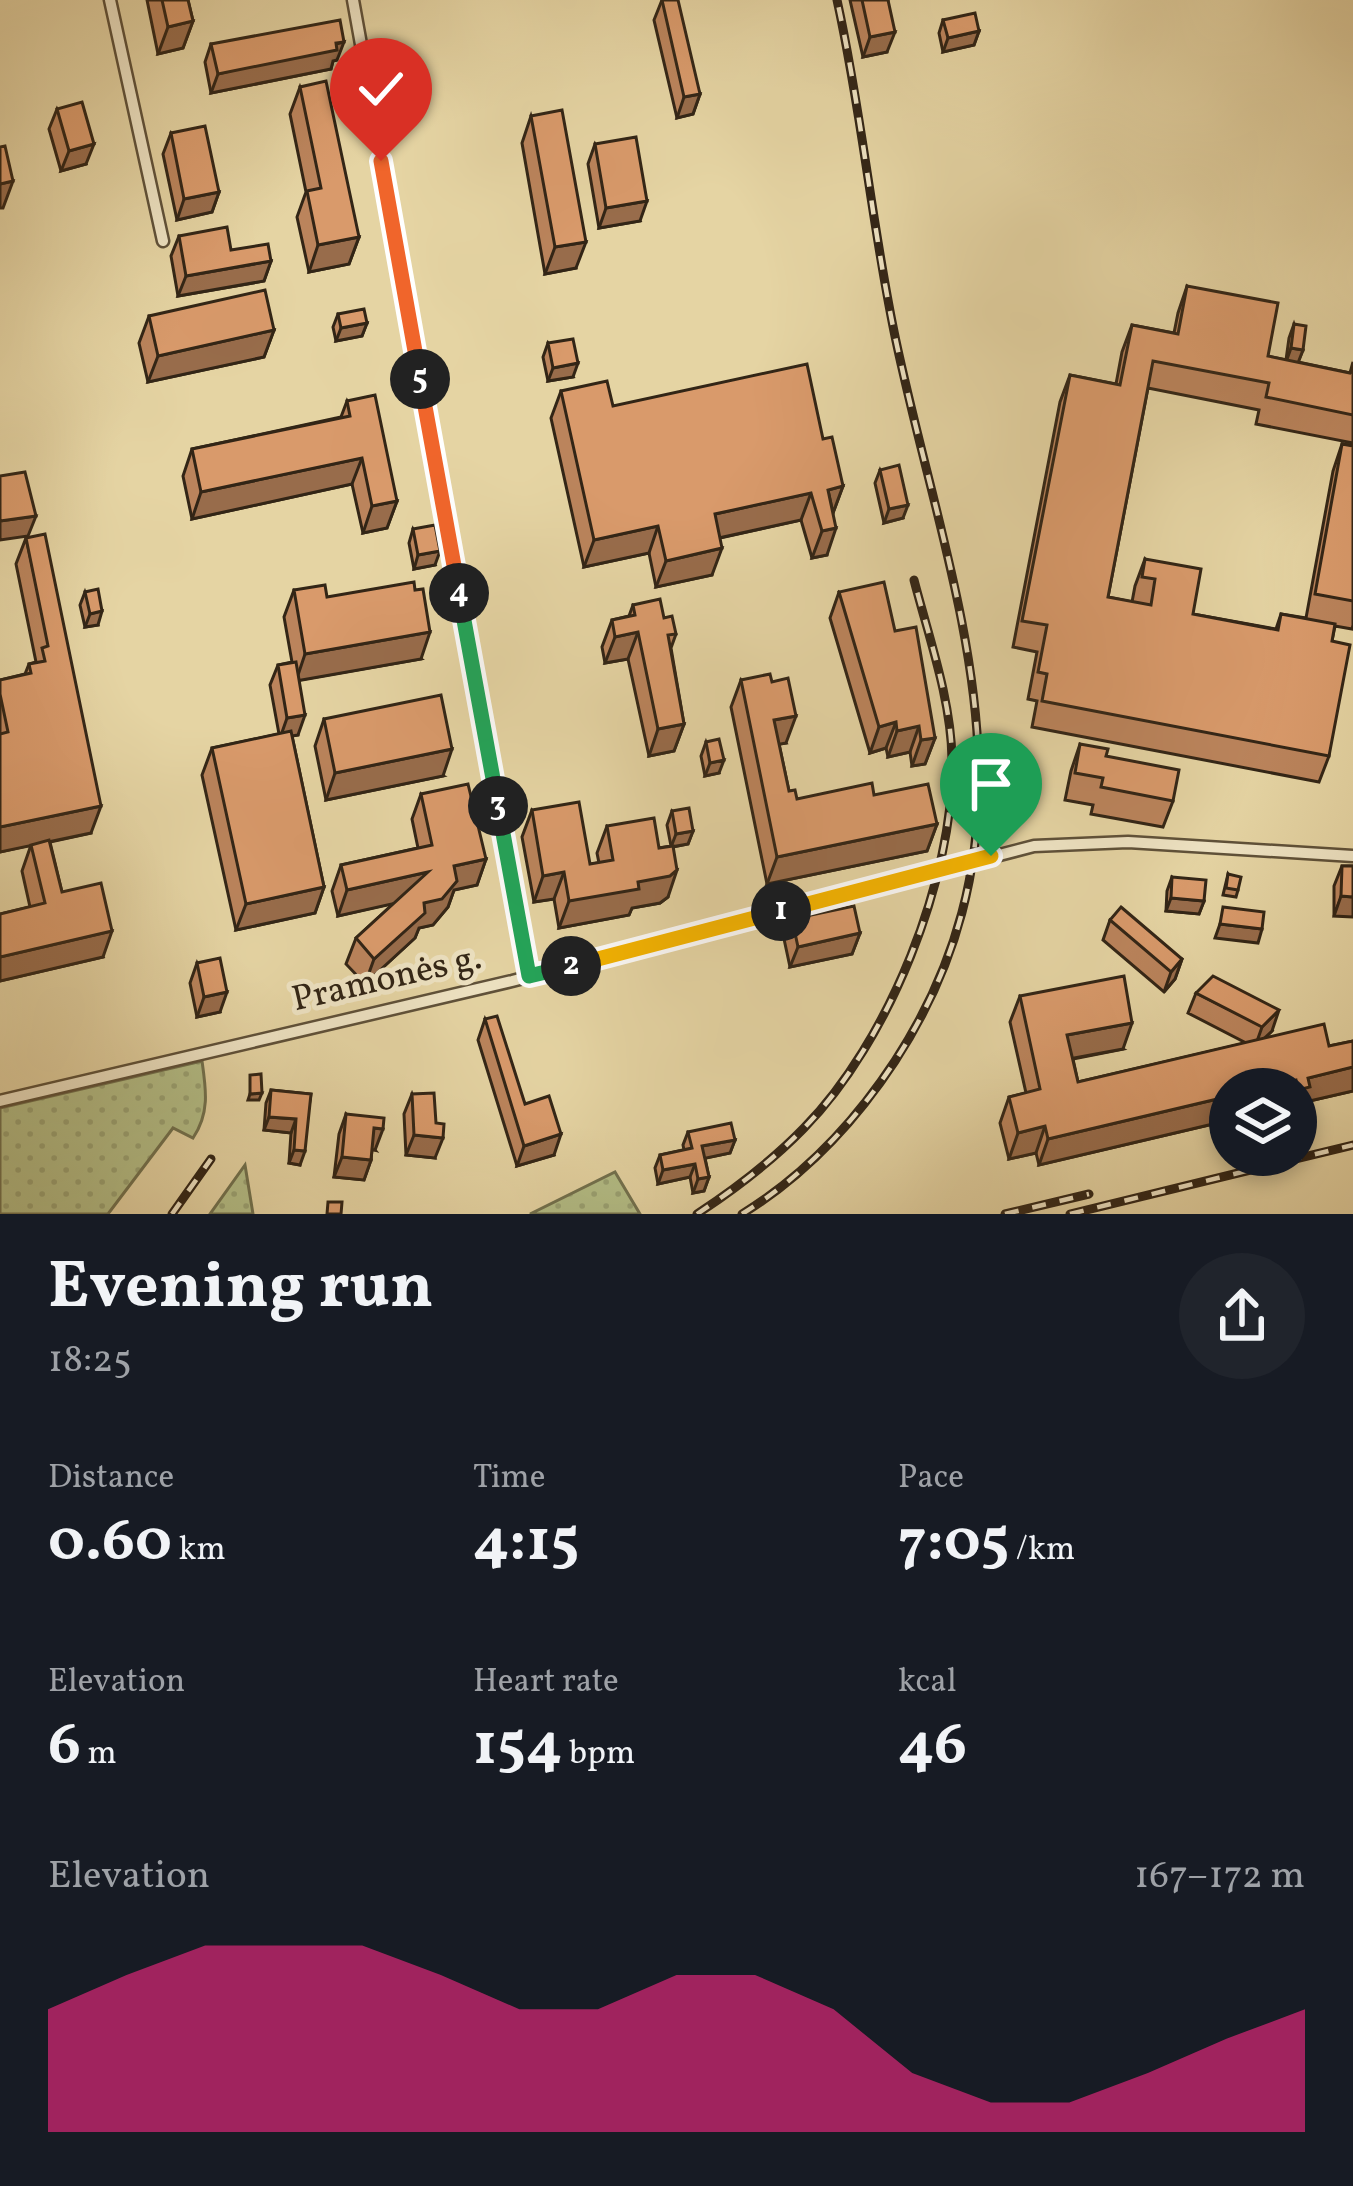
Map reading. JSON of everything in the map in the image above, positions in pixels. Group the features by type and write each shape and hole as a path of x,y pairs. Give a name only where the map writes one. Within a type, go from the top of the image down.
{"street":[{"path":"110,0 163,241"},
{"path":"353,0 529,976"},
{"name":"Pramonės g.","path":"0,1101 529,976 1056,843 1175,843 1353,856"}],"green space":[{"path":"202,1061 204,1110 193,1138 173,1128 108,1214 0,1214 0,1108"},
{"path":"245,1165 253,1214 210,1214"},
{"path":"615,1172 640,1214 530,1214"}],"building":[{"path":"162,0 188,0 193,21 168,27"},
{"path":"662,0 678,0 700,94 684,97"},
{"path":"862,0 888,0 895,32 870,37"},
{"path":"975,13 979,31 948,38 943,20"},
{"path":"340,20 344,42 336,43 337,50 218,74 211,44"},
{"path":"326,81 359,237 318,245 307,191 321,188 300,87"},
{"path":"82,102 94,144 69,151 57,109"},
{"path":"562,110 586,242 555,247 531,116"},
{"path":"205,126 219,192 184,199 171,133"},
{"path":"636,137 647,201 606,208 595,144"},
{"path":"5,146 13,181 0,184 0,147"},
{"path":"227,227 231,250 268,244 271,261 186,276 179,236"},
{"path":"1187,286 1278,303 1268,356 1350,373 1353,369 1353,415 1266,397 1269,383 1153,361 1108,597 1151,605 1155,579 1142,577 1145,559 1201,569 1193,614 1278,630 1281,614 1335,624 1332,641 1350,645 1329,756 1042,701 1047,674 1038,672 1047,625 1022,621 1070,375 1120,385 1132,325 1178,334"},
{"path":"265,290 274,330 158,356 149,316"},
{"path":"364,309 367,323 341,328 338,314"},
{"path":"1294,324 1306,326 1303,350 1291,348"},
{"path":"573,339 578,363 553,368 548,343"},
{"path":"807,364 823,439 832,437 843,486 828,490 836,528 822,531 811,493 715,514 722,548 666,561 658,526 594,540 561,391 607,381 613,406"},
{"path":"375,395 397,501 372,506 362,458 201,492 192,449 350,416 347,401"},
{"path":"1342,444 1353,446 1353,601 1315,594"},
{"path":"899,465 908,505 889,509 880,470"},
{"path":"25,472 36,516 0,521 0,476"},
{"path":"435,525 440,551 418,555 413,529"},
{"path":"45,534 101,806 0,827 0,734 8,732 0,680 31,673 29,664 45,661 42,648 48,646 26,538"},
{"path":"414,582 415,590 423,589 430,632 305,654 294,590 325,585 327,597"},
{"path":"884,582 895,631 916,627 935,738 921,740 919,726 897,731 896,722 879,727 839,592"},
{"path":"98,589 102,611 90,614 85,592"},
{"path":"660,599 664,618 672,616 676,634 668,635 684,724 658,729 638,632 615,637 612,620 635,615 633,605"},
{"path":"296,662 305,715 287,718 278,665"},
{"path":"770,674 772,682 788,678 796,716 774,720 789,791 795,790 797,799 872,783 874,795 928,784 937,824 777,857 741,680"},
{"path":"441,695 452,749 335,773 324,719"},
{"path":"291,731 324,887 246,904 212,748"},
{"path":"719,739 724,760 710,763 706,742"},
{"path":"1080,744 1108,749 1106,756 1179,770 1173,801 1101,787 1103,778 1075,773"},
{"path":"468,784 486,859 454,866 457,881 442,899 424,903 425,913 374,959 356,938 428,872 347,890 341,865 432,845 421,794"},
{"path":"579,802 590,864 613,860 607,826 654,818 659,848 673,846 677,870 670,876 638,882 639,889 569,901 564,872 543,876 532,810"},
{"path":"689,808 693,831 676,834 672,811"},
{"path":"49,840 62,892 101,883 112,931 0,957 0,914 45,903 31,845"},
{"path":"1342,866 1353,866 1353,897 1341,896"},
{"path":"1228,874 1241,877 1238,890 1226,888"},
{"path":"1172,877 1206,880 1204,901 1171,898"},
{"path":"854,906 860,933 798,947 792,919"},
{"path":"1121,907 1182,959 1171,972 1110,920"},
{"path":"1223,907 1264,912 1262,929 1220,924"},
{"path":"220,958 227,992 204,997 197,963"},
{"path":"1124,976 1132,1023 1067,1035 1078,1082 1324,1024 1329,1046 1353,1041 1353,1067 1317,1076 1317,1068 1209,1068 1209,1101 1048,1139 1045,1126 1018,1133 1009,1097 1040,1089 1020,996"},
{"path":"1213,976 1279,1010 1262,1027 1196,993"},
{"path":"497,1016 525,1104 549,1096 561,1134 524,1146 485,1019"},
{"path":"261,1074 262,1093 250,1094 250,1075"},
{"path":"271,1090 311,1094 305,1151 294,1150 296,1119 269,1117"},
{"path":"434,1093 436,1123 444,1124 443,1138 414,1135 412,1094"},
{"path":"346,1114 384,1118 383,1129 374,1128 371,1160 342,1157"},
{"path":"731,1123 735,1140 702,1146 709,1177 698,1179 695,1164 663,1170 660,1155 692,1148 688,1132"},
{"path":"328,1202 342,1202 341,1214 327,1214"}],"railway":[{"path":"742,1214 827,1146 895,1061 942,971 969,882 979,794 975,706 961,617 896,341 837,0"},
{"path":"697,1214 779,1152 835,1093 889,1005 929,906 950,806 951,736 914,580"},
{"path":"1070,1214 1353,1145"},
{"path":"172,1214 211,1159"},
{"path":"1005,1214 1089,1194"}],"route":[{"path":"381,161 529,976 991,856"}]}
